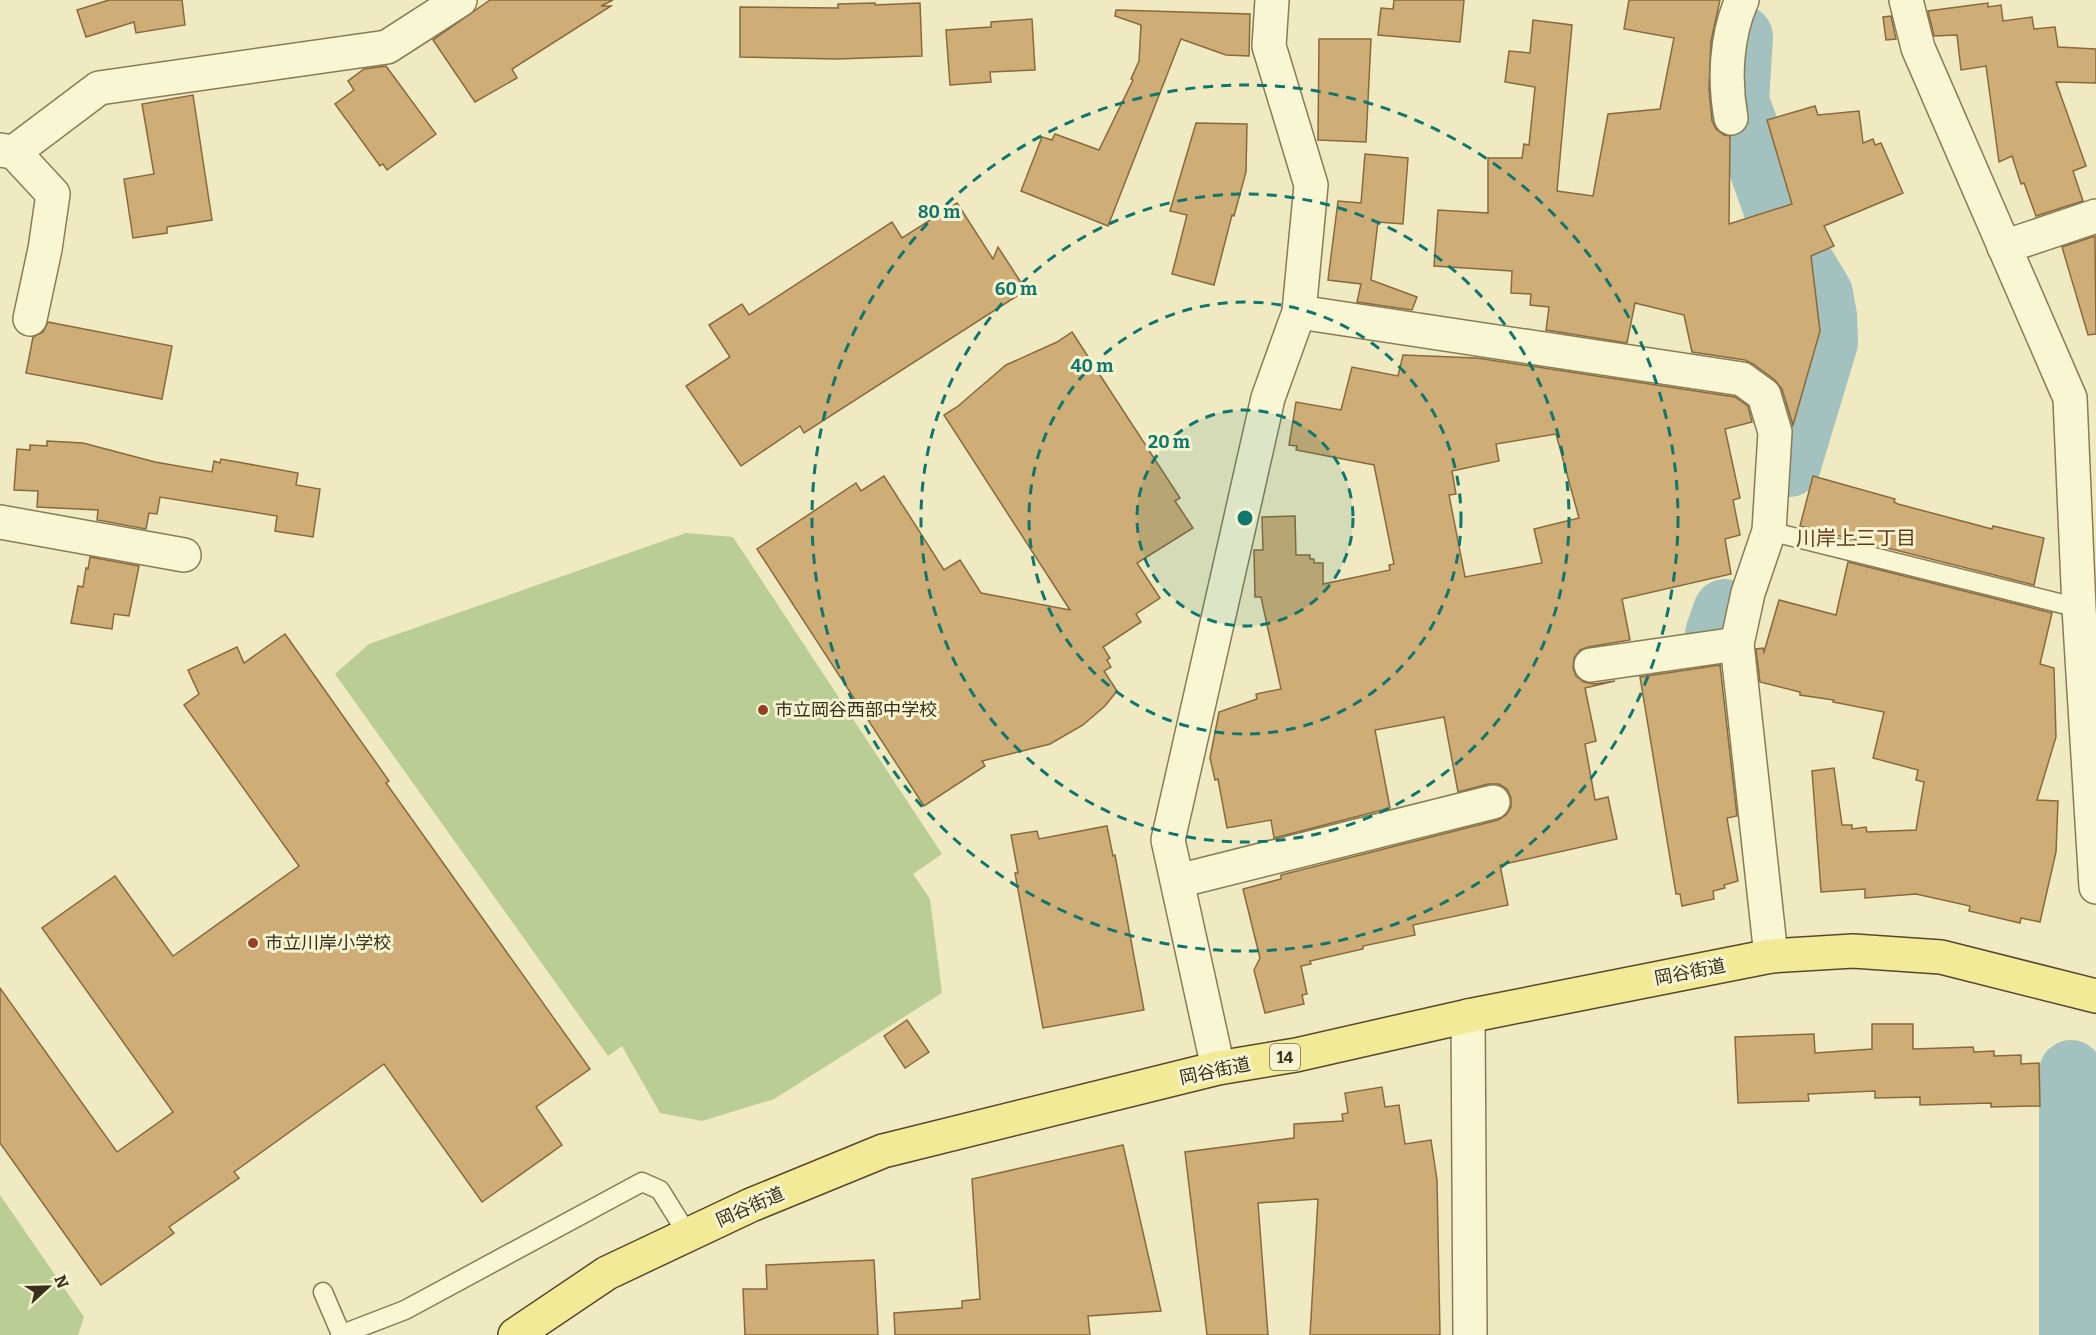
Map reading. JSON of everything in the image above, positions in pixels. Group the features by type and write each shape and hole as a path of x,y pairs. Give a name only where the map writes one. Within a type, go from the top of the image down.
{"main road":[{"name":"岡谷街道","path":"515,1335 607,1273 751,1205 883,1151 1218,1068 1296,1055 1468,1016 1771,956 1853,951 1941,957 2096,996"}],"street":[{"path":"30,319 54,194 7,151 99,88 387,46 460,0"},
{"path":"1218,1068 1168,840 1268,398 1299,312 1311,185 1269,46 1272,0"},
{"path":"1731,118 1728,101 1728,61 1734,19 1742,0"},
{"path":"1906,0 1918,48 2070,398 2079,608 2096,887"},
{"path":"2004,247 2096,216"},
{"path":"1299,312 1742,379 1764,395 1775,432 1769,531 1748,593 1737,644 1771,956"},
{"path":"0,522 184,555"},
{"path":"1591,665 1737,644"},
{"path":"1178,881 1493,802"},
{"path":"1468,1016 1470,1335"}],"lane":[{"path":"1769,531 2079,608"},
{"path":"323,1292 341,1335 405,1310 642,1182 660,1190 688,1235"}],"green space":[{"path":"686,533 733,537 942,854 913,874 930,899 942,993 774,1099 702,1121 660,1113 622,1046 608,1056 335,674 369,644"},
{"path":"0,1195 84,1317 78,1335 0,1335"}],"building":[{"path":"109,0 182,0 185,25 136,33 134,22 86,37 77,10"},
{"path":"490,0 613,0 601,6 611,6 512,69 517,78 475,102 433,40"},
{"path":"1394,0 1464,0 1460,42 1378,35 1381,8 1393,9"},
{"path":"1629,0 1720,0 1711,41 1709,89 1712,121 1716,129 1730,136 1729,224 1792,204 1767,120 1815,106 1818,115 1859,111 1863,143 1873,139 1875,145 1881,143 1903,193 1824,226 1834,246 1811,256 1820,331 1793,425 1782,389 1775,380 1753,364 1745,360 1692,352 1684,315 1635,303 1627,343 1546,330 1549,307 1530,305 1531,294 1511,293 1512,271 1434,266 1438,210 1488,213 1488,158 1522,158 1524,144 1529,145 1535,87 1505,82 1509,51 1530,53 1533,20 1572,25 1557,191 1593,196 1608,114 1660,109 1674,38 1624,29"},
{"path":"875,3 875,5 920,3 922,56 837,59 740,57 740,7 838,8 838,4"},
{"path":"1988,3 1988,7 2001,5 2003,21 2032,17 2034,29 2055,27 2058,47 2096,49 2096,83 2056,82 2086,166 2073,171 2083,201 2036,216 2024,183 2021,184 2012,156 1999,162 1986,66 1961,70 1957,35 1934,36 1928,11"},
{"path":"1116,10 1250,14 1249,56 1226,55 1181,39 1108,226 1021,191 1042,137 1052,140 1055,134 1099,150 1133,80 1131,79 1139,61 1141,25 1115,16"},
{"path":"1891,16 1896,39 1886,40 1883,17"},
{"path":"1032,19 1035,70 990,72 991,82 950,85 946,30 991,27 991,22"},
{"path":"1319,39 1371,39 1366,142 1318,140"},
{"path":"386,66 436,134 387,170 383,164 380,166 335,104 354,90 348,81 364,69"},
{"path":"193,95 212,220 167,227 167,233 133,238 124,179 154,174 142,104"},
{"path":"1196,123 1247,124 1246,172 1214,285 1172,274 1187,215 1170,211"},
{"path":"1365,154 1408,158 1403,224 1378,222 1371,280 1417,297 1412,310 1357,302 1361,284 1328,280 1338,201 1361,203"},
{"path":"957,203 993,259 998,247 1022,284 1013,289 1017,296 804,433 800,426 741,466 686,386 730,357 709,325 742,304 749,315 892,222 902,238"},
{"path":"2095,236 2096,334 2088,335 2062,247"},
{"path":"48,322 172,346 162,399 26,373 33,337 43,332"},
{"path":"1072,332 1180,498 1175,501 1193,528 1137,563 1160,598 1136,614 1141,622 1103,647 1110,658 1107,660 1111,667 1104,671 1117,691 1105,706 1083,725 1050,744 982,761 985,766 924,806 757,549 856,483 861,491 884,476 944,570 960,560 981,593 1070,610 944,415 957,407 1006,365 1057,342"},
{"path":"1403,355 1477,358 1735,397 1748,406 1752,422 1725,429 1740,498 1733,500 1740,535 1725,539 1731,574 1622,599 1630,640 1588,647 1580,650 1574,658 1573,668 1576,676 1584,682 1594,684 1615,681 1585,688 1596,741 1585,744 1595,800 1608,797 1617,839 1500,865 1508,905 1413,925 1415,935 1363,946 1363,949 1310,961 1311,964 1301,966 1307,994 1302,995 1304,1004 1265,1013 1254,970 1260,958 1243,889 1281,879 1281,875 1498,820 1506,815 1511,807 1511,798 1507,789 1499,784 1488,784 1458,792 1444,717 1375,730 1390,808 1274,838 1271,820 1227,828 1218,779 1215,780 1210,758 1219,712 1257,699 1256,694 1281,689 1261,597 1255,597 1254,550 1263,550 1262,517 1295,516 1296,555 1310,555 1314,563 1323,563 1323,584 1390,570 1389,565 1394,564 1374,465 1296,450 1297,446 1289,445 1296,402 1341,410 1352,367 1398,376","holes":["1556,434 1579,518 1534,529 1542,563 1465,577 1449,495 1456,494 1452,471 1499,461 1496,444"]},
{"path":"47,441 83,443 155,462 212,472 214,461 220,463 221,459 298,473 296,485 320,489 313,537 275,531 277,516 160,497 157,514 149,513 146,529 97,520 98,510 37,507 38,491 14,490 17,449 30,450 30,445 47,446"},
{"path":"1813,476 1895,499 1894,502 1898,504 1992,529 1993,526 2044,538 2034,585 1800,526"},
{"path":"90,557 139,566 129,616 114,614 112,629 71,623 78,586 83,587"},
{"path":"1848,562 2052,613 2040,664 2054,668 2056,737 2037,800 2058,801 2056,852 2040,922 2021,918 2020,923 1969,911 1970,906 1916,894 1865,898 1865,889 1821,892 1812,771 1834,768 1842,825 1852,825 1852,829 1866,827 1867,832 1916,830 1924,782 1916,780 1918,770 1873,758 1884,712 1833,702 1834,700 1800,695 1800,692 1760,682 1756,649 1763,648 1764,652 1779,600 1836,615"},
{"path":"285,634 389,781 386,783 590,1069 536,1107 562,1145 482,1202 384,1064 234,1172 239,1178 169,1227 174,1233 101,1285 0,1143 0,988 117,1152 173,1112 42,928 115,876 173,956 299,866 184,705 199,694 188,670 237,647 244,663"},
{"path":"1720,665 1737,816 1727,818 1738,881 1713,891 1714,899 1682,906 1680,894 1676,894 1640,677"},
{"path":"1107,826 1113,856 1115,855 1144,1010 1043,1028 1015,873 1018,873 1011,835 1037,831 1039,839"},
{"path":"907,1020 929,1052 905,1068 884,1036"},
{"path":"1872,1024 1913,1024 1913,1049 1973,1047 1974,1052 1994,1051 1994,1056 2021,1055 2021,1064 2039,1063 2040,1106 1991,1107 1991,1103 1920,1105 1920,1097 1875,1098 1875,1091 1808,1094 1809,1101 1738,1103 1735,1037 1814,1034 1815,1053 1872,1049"},
{"path":"1382,1087 1385,1107 1399,1105 1405,1144 1431,1140 1437,1180 1440,1335 1310,1335 1318,1199 1258,1203 1268,1335 1207,1335 1185,1152 1294,1138 1294,1124 1343,1121 1342,1114 1348,1113 1345,1093"},
{"path":"1123,1145 1161,1311 1088,1316 1090,1335 895,1335 894,1313 962,1308 962,1301 980,1299 972,1179"},
{"path":"874,1260 878,1335 745,1335 743,1289 767,1289 766,1265"}],"waterway":[{"path":"1741,37 1737,101 1784,233 1821,294 1825,316 1826,342 1789,465"},
{"path":"1717,634 1725,611"},
{"path":"2071,1072 2071,1335"}],"place":[{"name":"市立岡谷西部中学校","path":"763,710"},
{"name":"市立川岸小学校","path":"253,943"}],"district":[{"name":"川岸上三丁目","path":"1856,538"}]}
